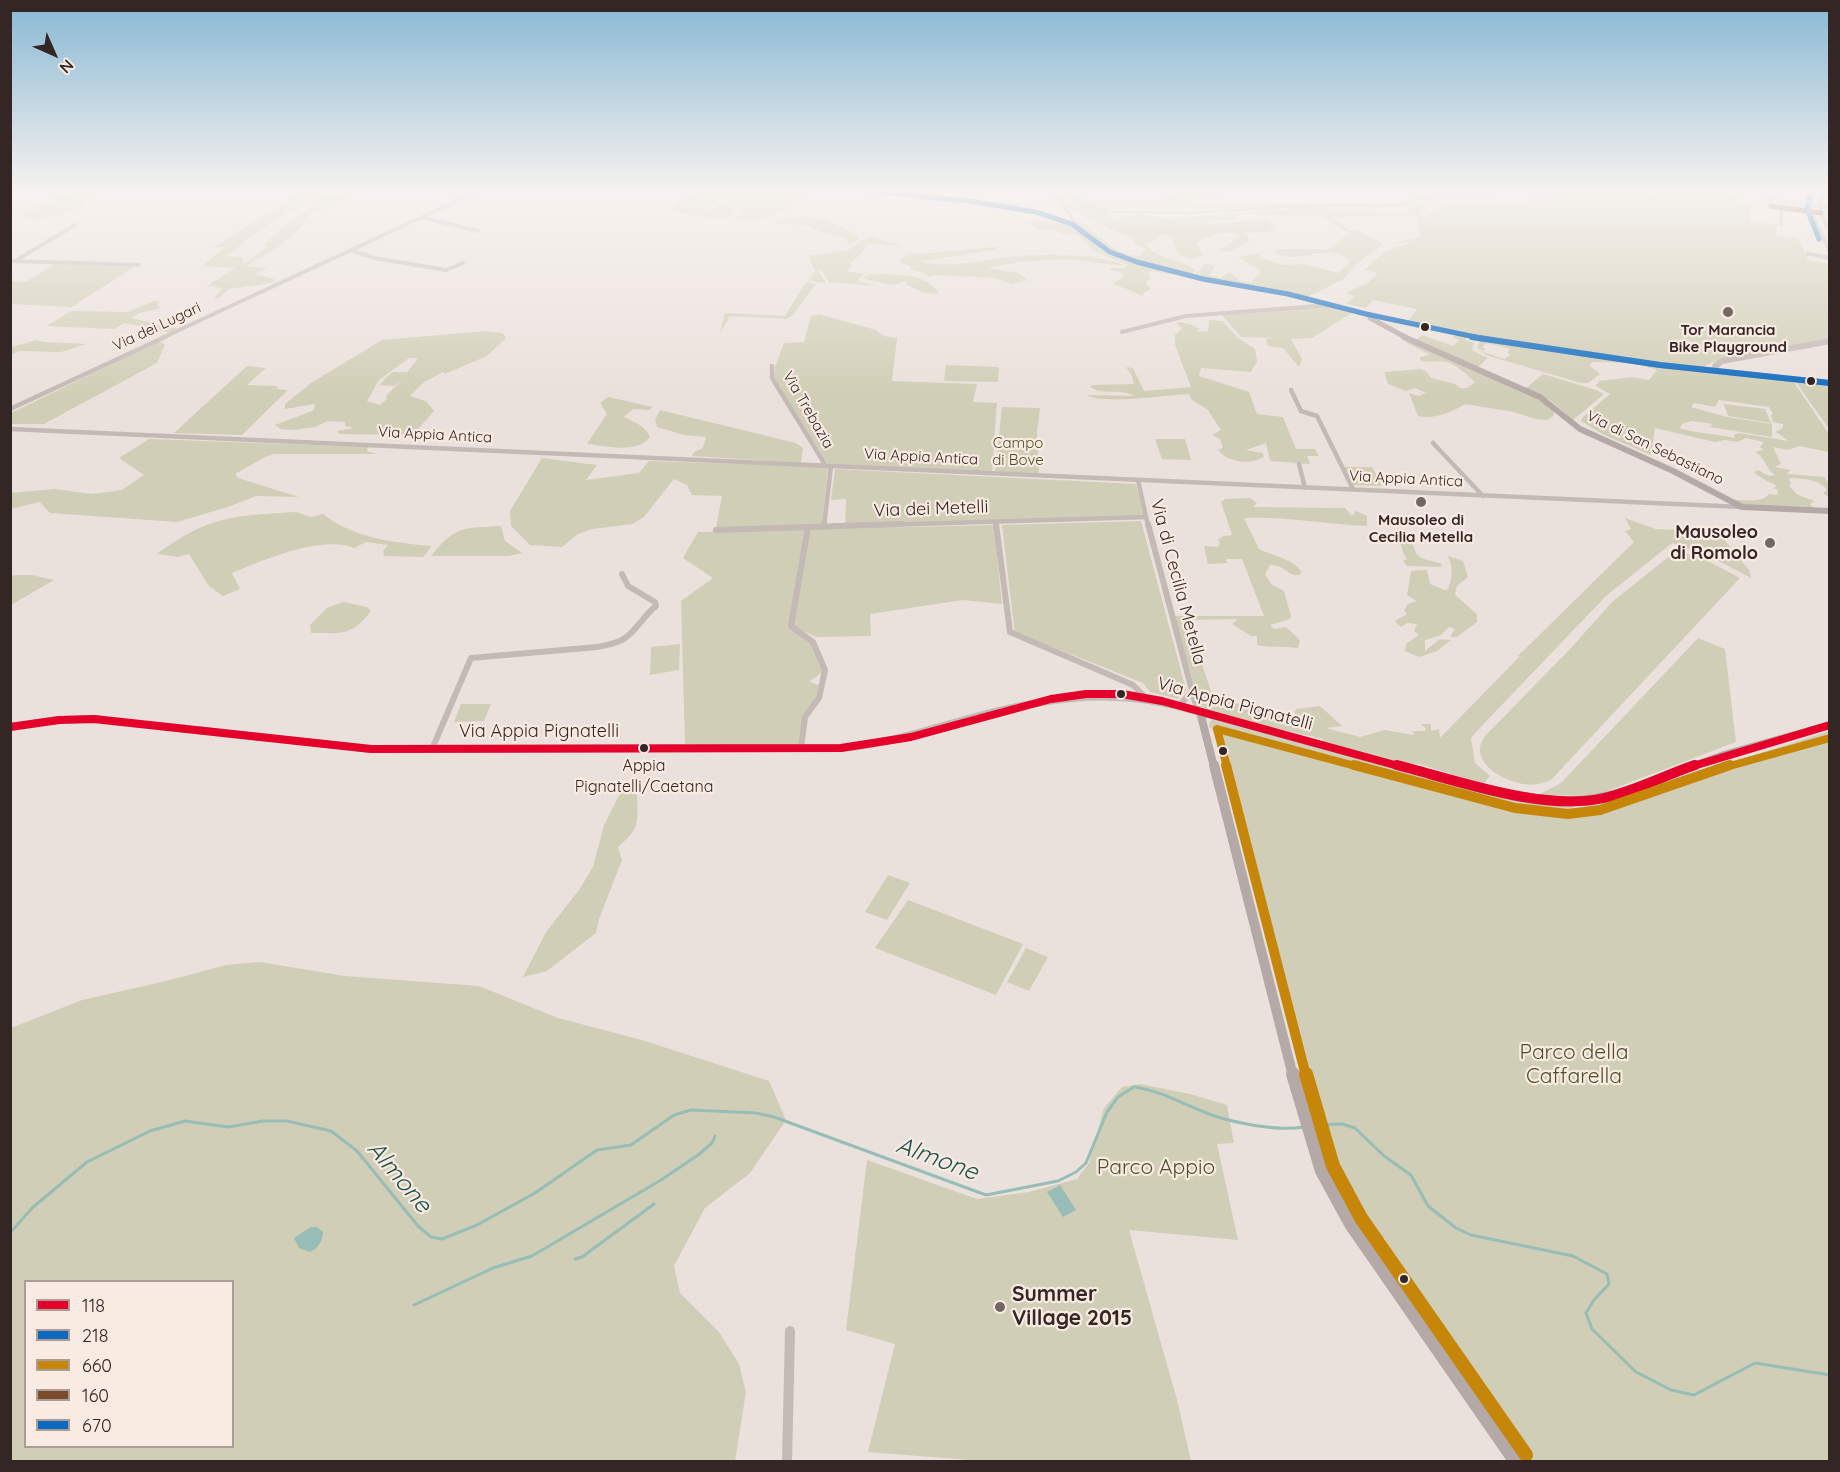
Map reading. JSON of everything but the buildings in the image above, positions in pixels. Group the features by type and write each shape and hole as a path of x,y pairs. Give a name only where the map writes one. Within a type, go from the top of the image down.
{"main road":[{"path":"1128,260 1203,279 1281,292 1366,314 1494,341 1717,371 1830,383"},
{"name":"Via di San Sebastiano","path":"1366,314 1412,341 1547,400 1580,429 1672,471 1742,507"},
{"name":"Via Appia Antica","path":"1742,507 1830,511"},
{"path":"1200,712 1305,1118 1322,1171 1351,1224 1516,1461"},
{"name":"Via Appia Pignatelli","path":"1200,712 1506,793 1568,802 1596,799 1727,754 1830,725"}],"street":[{"name":"Via dei Lugari","path":"10,410 330,260"},
{"path":"386,260 446,270 463,263"},
{"path":"12,262 138,266"},
{"path":"1122,332 1186,316 1330,305"},
{"path":"1717,371 1715,366 1722,362 1830,341"},
{"name":"Via Trebazia","path":"772,366 772,378 829,466"},
{"path":"1291,390 1301,411 1317,416 1353,489"},
{"name":"Via Appia Antica","path":"10,429 1742,507"},
{"path":"1433,443 1483,496"},
{"path":"1299,465 1305,488"},
{"path":"824,527 829,466"},
{"name":"Via di Cecilia Metella","path":"1138,480 1192,691 1200,712"},
{"name":"Via dei Metelli","path":"716,530 1146,517"},
{"path":"996,522 1010,632 1133,685 1144,696"},
{"path":"801,749 805,717 817,702 825,673 813,642 791,626 807,527"},
{"path":"432,749 471,658 597,647 615,643 627,637 645,614 656,606 655,602 628,586 622,574"},
{"name":"Via di Cecilia Metella","path":"1180,705 1192,691"},
{"name":"Via Appia Pignatelli","path":"10,727 58,720 94,719 341,747 801,749 882,744 979,716 1084,695 1109,693 1144,696 1200,712"},
{"path":"787,1461 790,1331"}],"green space":[{"path":"210,260 243,260 244,264 250,260 257,260 246,266 267,268 255,274 274,279 272,282 279,282 229,289 219,298 214,298 223,288 207,286 235,268 202,266"},
{"path":"809,260 854,260 850,263 852,267 846,271 864,274 857,281 877,286 829,282 820,269 818,270 826,283 809,281 815,270"},
{"path":"900,260 929,260 920,261 956,264 987,260 1055,260 1019,262 988,268 1019,273 1028,280 1012,284 995,278 935,275 929,277 925,273 910,270 911,267 900,262"},
{"path":"1072,260 1106,260 1125,266"},
{"path":"1115,260 1173,260 1196,270 1192,274 1180,276 1149,271 1150,279 1145,283 1151,289 1143,293 1143,296 1114,284 1125,277 1121,272 1110,270 1111,268 1122,268 1128,265"},
{"path":"1242,260 1266,260 1284,265 1304,264 1339,273 1350,261 1348,260 1362,260 1344,279 1305,298 1197,277 1195,274 1205,264 1215,266 1209,275 1221,278 1229,272 1241,281 1251,283 1261,271"},
{"path":"1376,260 1806,260 1829,264 1829,338 1715,361 1701,368 1519,344 1408,321 1417,309 1373,300 1366,308 1346,304 1355,296 1345,293 1369,282 1378,273 1365,270"},
{"path":"55,264 134,267 72,307 11,304 10,281 25,282"},
{"path":"880,274 913,276 928,282 939,294 924,293 905,284 907,281 891,285 862,278"},
{"path":"806,282 816,284 793,315 787,319 730,316 720,333 725,313 785,316"},
{"path":"154,301 160,301 157,306 162,307 131,318 179,329 171,333 125,323 114,329 47,326 71,311 128,312"},
{"path":"1328,306 1352,313 1312,338 1291,339 1302,359 1299,367 1283,348 1268,346 1266,339 1276,338 1241,337 1222,315"},
{"path":"819,314 876,330 884,336 897,338 892,381 977,384 973,402 997,403 992,472 828,464 774,378 775,367 784,343 804,342 811,316"},
{"path":"1209,320 1223,321 1238,338 1255,349 1257,361 1251,372 1201,368 1199,376 1249,392 1257,414 1283,417 1296,449 1315,449 1319,456 1307,456 1310,464 1270,461 1266,443 1246,450 1263,453 1264,457 1258,460 1246,462 1228,458 1218,450 1223,448 1220,439 1212,435 1221,430 1207,409 1192,400 1189,394 1120,399 1095,398 1086,395 1134,396 1124,392 1095,390 1090,387 1134,384 1126,367 1133,368 1144,391 1191,387 1175,345 1175,335 1182,328 1176,323 1194,326 1200,329 1197,332 1208,331"},
{"path":"485,331 502,333 506,338 487,356 445,374 443,372 424,382 410,396 426,401 434,411 418,429 401,435 339,434 337,431 354,428 345,426 345,422 328,421 315,427 293,430 281,429 275,425 312,411 315,408 314,404 285,409 285,404 311,383 382,340","holes":["409,358 418,358 407,372 392,372 379,385 394,386 403,379 380,405 367,401 379,380"]},
{"path":"1422,335 1453,346 1459,340 1453,338 1456,335 1467,337 1465,340 1474,343 1472,350 1488,358 1477,368 1415,341"},
{"path":"37,340 87,344 61,352 19,351 11,355 11,347"},
{"path":"1480,340 1793,381 1829,434 1829,452 1799,446 1788,450 1773,447 1781,464 1775,467 1791,470 1787,473 1789,474 1824,477 1829,483 1829,497 1823,493 1827,490 1819,483 1789,478 1791,484 1789,486 1798,495 1815,501 1810,504 1813,507 1742,505 1735,500 1754,500 1762,499 1769,494 1779,495 1778,490 1773,488 1777,486 1754,472 1758,470 1769,476 1775,475 1762,457 1755,452 1763,450 1760,447 1764,442 1746,438 1737,442 1725,440 1715,442 1655,428 1651,455 1604,435 1581,421 1610,394 1596,386 1599,381 1632,377 1649,380 1657,370 1633,363 1592,362 1590,366 1600,374 1588,383 1581,383 1486,355 1478,350 1504,359 1510,355 1507,353 1510,349 1487,343 1482,347 1486,349 1484,351 1477,348","holes":["1719,400 1769,407 1773,414 1771,415 1773,422 1783,424 1783,428 1776,432 1789,441 1739,433 1734,435 1734,438 1680,428 1682,424 1692,421 1713,424 1710,427 1772,437 1772,424 1727,417 1691,407 1694,403 1715,407"]},
{"path":"157,342 165,345 157,363 44,424 11,424 11,413"},
{"path":"1405,342 1412,342 1543,401 1555,410 1553,416 1547,420 1536,419 1514,412 1465,404 1442,414 1430,417 1418,416 1409,393 1419,396 1426,393 1415,388 1406,391 1388,384 1384,372 1420,369 1426,371 1431,378 1455,384 1460,388 1467,388 1475,382 1450,363 1421,361 1420,357 1430,355"},
{"path":"946,365 997,367 999,368 998,382 944,381"},
{"path":"247,366 266,368 247,385 278,386 276,389 288,390 242,435 174,433"},
{"path":"1543,374 1604,394 1573,420 1550,400 1526,388"},
{"path":"1796,382 1829,385 1829,429"},
{"path":"608,397 653,407 649,410 633,409 624,417 639,425 650,437 637,446 621,448 587,444 607,414 600,403"},
{"path":"1724,404 1765,409 1771,423 1728,416"},
{"name":"Campo di Bove","path":"1002,407 1040,408 1037,432 1039,474 995,472"},
{"path":"660,410 796,443 803,448 801,463 692,456 694,452 703,448 706,437 684,435 657,427 655,420"},
{"path":"149,439 368,447 367,451 377,454 274,454 265,457 235,474 238,478 299,497 256,496 177,522 50,513 40,502 11,509 11,493 55,489 92,494 122,490 144,475 119,458"},
{"path":"1155,439 1185,439 1191,460 1162,459"},
{"path":"542,458 597,465 586,480 639,473 649,461 828,467 822,525 716,528 722,496 692,495 687,485 674,479 644,517 632,524 592,529 578,534 562,547 530,545 511,526 510,511"},
{"path":"1344,467 1372,467 1382,486 1353,485"},
{"path":"835,469 1136,484 1144,516 845,525 846,499 831,500"},
{"path":"1250,498 1257,503 1253,507 1345,508 1352,516 1356,511 1367,516 1367,526 1275,518 1244,518 1259,549 1289,561 1302,573 1294,575 1280,567 1270,565 1265,574 1271,584 1284,591 1291,616 1290,619 1270,625 1274,629 1286,627 1300,640 1298,648 1257,645 1257,636 1251,636 1232,624 1238,619 1187,620 1213,697 1261,707 1293,717 1296,709 1320,706 1342,726 1326,728 1360,737 1385,730 1414,735 1412,731 1425,731 1426,728 1420,724 1431,724 1431,731 1439,729 1440,738 1519,657 1526,659 1518,656 1634,542 1625,531 1631,529 1625,518 1656,529 1718,532 1749,570 1751,578 1711,557 1672,543 1606,596 1471,738 1475,763 1490,776 1483,784 1419,764 1408,765 1323,742 1323,739 1213,714 1200,705 1174,616 1264,616 1242,559 1226,559 1227,563 1208,564 1204,546 1218,547 1220,541 1217,540 1232,535 1221,502 1225,499"},
{"path":"296,512 311,517 323,514 347,529 375,538 432,546 423,557 384,556 383,551 388,545 366,542 354,548 341,545 309,547 232,573 240,589 223,596 209,586 189,554 178,557 157,554 192,532 223,520"},
{"path":"1141,521 1186,690 1178,699 1150,692 1143,683 1015,632 1002,525"},
{"path":"994,525 1002,604 963,600 870,614 871,636 817,637 793,627 815,647 825,670 809,682 819,685 815,702 805,713 799,746 685,744 681,601 713,578 683,558 698,532"},
{"path":"501,526 505,541 522,553 508,556 431,556 447,539 461,530"},
{"path":"1395,532 1412,540 1419,556 1442,564 1440,567 1407,566 1403,561 1407,559"},
{"path":"1677,550 1706,560 1740,578 1551,780 1524,784 1506,779 1489,768 1480,753 1485,736 1571,648 1612,602"},
{"path":"1448,556 1463,561 1468,577 1457,586 1455,595 1477,614 1477,622 1457,637 1450,637 1455,629 1449,627 1441,635 1425,640 1425,651 1440,639 1451,640 1437,651 1419,657 1405,651 1406,644 1419,635 1414,631 1417,624 1407,623 1401,627 1395,621 1407,614 1404,610 1408,604 1417,601 1407,595 1411,571 1427,570 1430,584 1448,589 1452,572"},
{"path":"32,575 54,580 11,605 11,576"},
{"path":"343,602 367,607 371,611 358,625 345,632 311,633 310,625 327,608"},
{"path":"1698,638 1725,649 1736,742 1594,796 1538,795 1561,783"},
{"path":"680,644 679,670 650,675 651,647"},
{"path":"461,704 491,704 484,721 454,722"},
{"name":"Parco della Caffarella","path":"1210,721 1529,802 1578,808 1603,804 1829,731 1829,1461 1531,1461 1383,1250 1387,1246 1385,1239 1375,1235 1345,1193 1317,1122 1214,731 1209,727"},
{"path":"624,786 637,795 636,825 618,847 622,860 599,919 596,933 547,971 523,977 546,932 579,890 593,867 604,825"},
{"path":"888,875 910,883 887,920 865,912"},
{"path":"908,900 1023,944 996,995 875,948"},
{"path":"1026,948 1048,957 1029,991 1007,982"},
{"path":"260,962 345,976 479,986 558,1018 642,1040 769,1081 786,1120 750,1173 705,1208 674,1266 680,1293 719,1332 739,1364 746,1392 735,1461 11,1461 11,1028 82,1000 226,965"},
{"name":"Summer Village 2015","path":"1140,1084 1190,1094 1227,1105 1234,1143 1217,1144 1238,1240 1129,1230 1177,1400 1191,1461 996,1462 868,1452 895,1344 846,1330 867,1160 977,1199 1029,1192 1077,1179 1089,1163 1104,1108 1122,1087"}],"water":[{"path":"1060,1185 1076,1210 1063,1217 1047,1192"},
{"path":"311,1227 317,1227 323,1232 320,1244 310,1252 299,1248 294,1238"}],"waterway":[{"name":"Almone","path":"10,1233 32,1208 87,1162 150,1131 185,1121 228,1127 263,1121 287,1121 331,1131 357,1151 418,1226 431,1237 442,1239 477,1225 535,1193 597,1150 631,1145 674,1115 691,1110 756,1113 774,1117 986,1195 1058,1181 1076,1172 1086,1163 1107,1112 1118,1097 1134,1087 1157,1092 1210,1115 1231,1121 1273,1128 1304,1127"},
{"name":"Almone","path":"1315,1125 1342,1124 1355,1128 1384,1156 1411,1175 1428,1206 1456,1228 1471,1235 1573,1256 1607,1274 1609,1284 1594,1300 1586,1313 1592,1329 1636,1372 1671,1390 1694,1395 1755,1363 1830,1375"},
{"path":"414,1305 493,1268 532,1256 661,1180 698,1155 712,1143 715,1136"},
{"path":"575,1259 582,1257 654,1204"}],"transit line":[{"name":"218","path":"1131,260 1203,279 1288,294 1366,314 1478,338 1660,365 1830,383"},
{"name":"118","path":"10,727 59,720 94,719 371,749 841,748 911,737 1051,699 1086,694 1122,694 1162,701 1332,749 1507,793 1566,802 1604,798 1692,766 1830,725"},
{"name":"660","path":"1526,1455 1361,1218 1333,1166 1301,1059 1217,729 1515,808 1568,814 1600,810 1731,765 1830,738"}],"place":[{"name":"Tor Marancia Bike Playground","path":"1728,312"},
{"name":"Mausoleo di Cecilia Metella","path":"1421,502"},
{"name":"Mausoleo di Romolo","path":"1770,543"},
{"name":"Appia Pignatelli/Caetana","path":"644,748"},
{"name":"Summer Village 2015","path":"1000,1307"}],"park label":[{"name":"Parco Appio","path":"1156,1168"}]}
